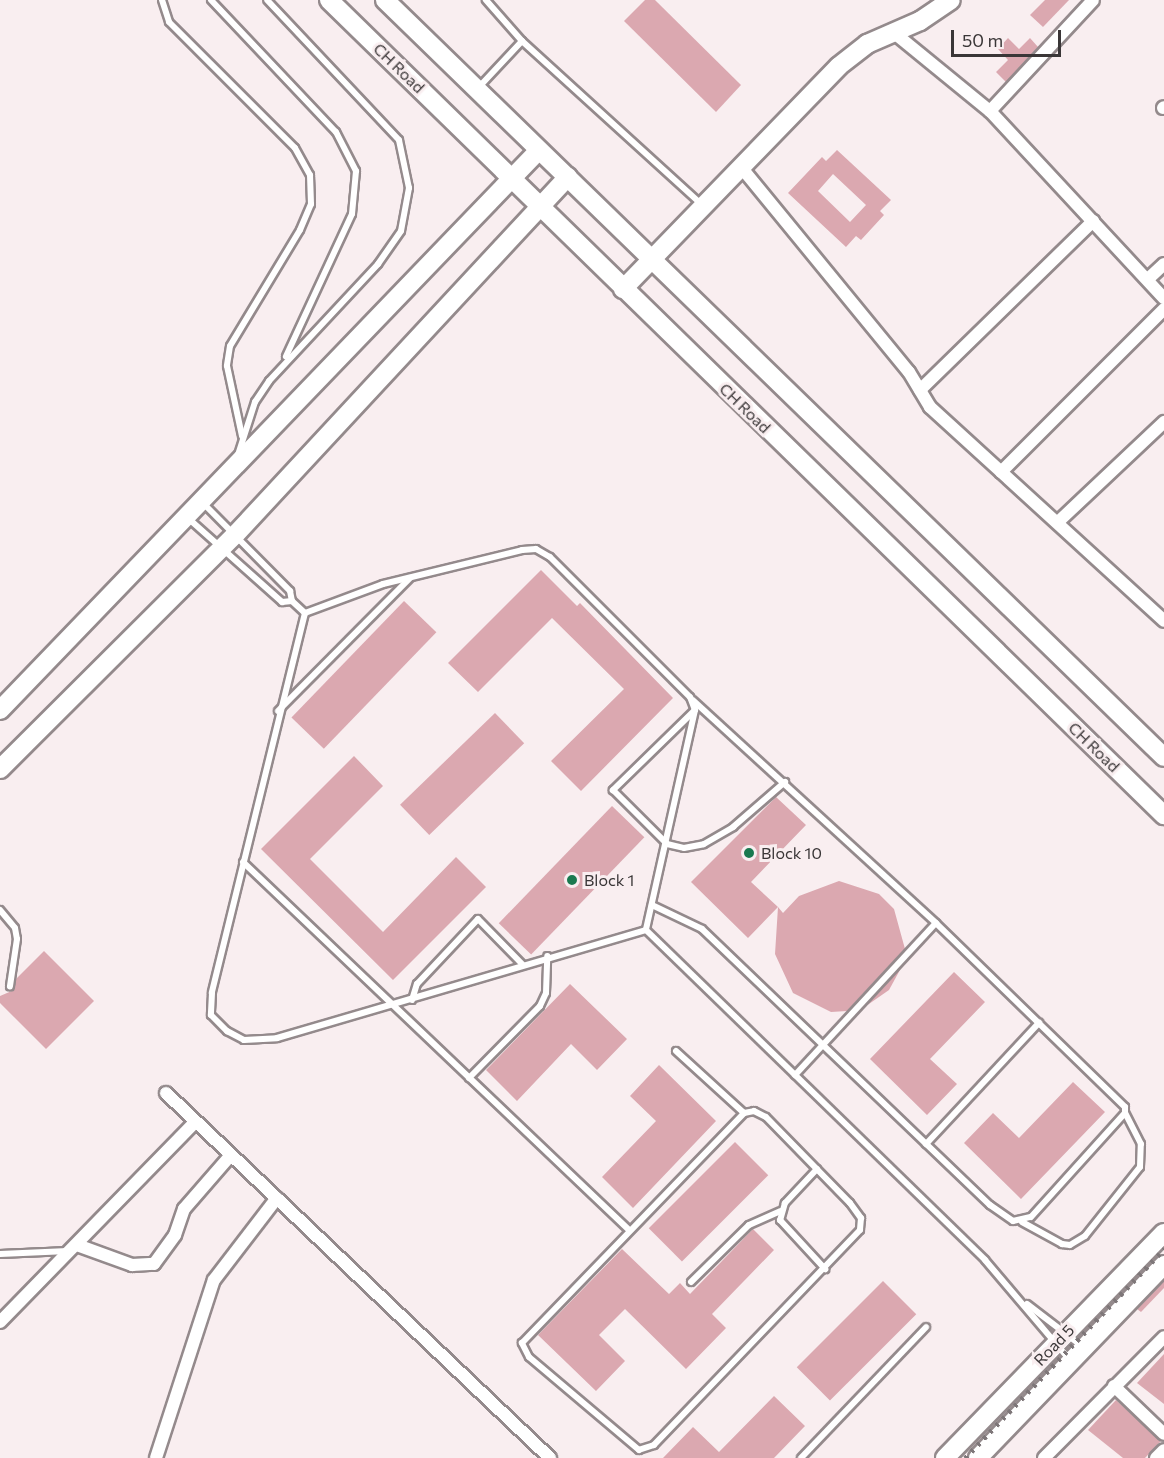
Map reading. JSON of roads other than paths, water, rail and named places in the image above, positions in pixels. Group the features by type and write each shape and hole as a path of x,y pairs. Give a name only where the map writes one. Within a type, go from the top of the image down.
{"street":[{"name":"CH Road","path":"330,0 512,178 538,208 1164,814"},
{"path":"385,0 1164,757"},
{"path":"623,289 839,66 867,44 926,18 951,0"},
{"path":"990,111 1093,0"},
{"path":"893,32 990,111 1164,298"},
{"path":"0,710 189,519 235,467 538,150"},
{"path":"741,167 943,420 1058,522 1164,621"},
{"path":"0,769 235,535 568,177"},
{"path":"920,390 1093,221"},
{"path":"1148,279 1164,264"},
{"path":"1001,472 1164,309"},
{"path":"1058,522 1164,422"},
{"path":"166,1093 194,1123 277,1197 550,1458"},
{"path":"0,1322 194,1123"},
{"path":"75,1247 132,1265 154,1264 175,1235 184,1209 230,1156"},
{"path":"156,1458 214,1280 277,1197"},
{"name":"Road 5","path":"945,1458 1164,1233"},
{"name":"Road 5","path":"978,1458 1164,1265"},
{"path":"1044,1458 1164,1337"},
{"path":"1114,1386 1164,1434"},
{"path":"1156,1458 1164,1450"}],"lane":[{"path":"162,0 169,21 295,148 310,175 311,204 300,230 230,346 227,366 242,436"},
{"path":"211,0 336,132 356,171 352,214 283,363"},
{"path":"235,467 242,436 255,402 283,363 378,264 401,231 409,188 399,140 267,0"},
{"path":"486,0 522,40 703,206"},
{"path":"477,90 522,40"},
{"path":"203,503 290,591 292,601 305,613"},
{"path":"189,519 219,551 282,603 292,601"},
{"path":"305,613 411,577 536,549 550,557 690,697 936,923 1125,1107 1125,1113 1141,1144 1140,1167 1085,1236 1070,1245 1062,1244 1022,1222 1006,1218 702,929 652,904"},
{"path":"278,712 411,577"},
{"path":"305,613 278,712 212,993 211,1016 227,1031 244,1040 277,1038 394,1006 547,956 646,930"},
{"path":"646,930 667,844 695,710 690,697"},
{"path":"695,710 614,790 667,844 684,848 704,844 733,827 785,782"},
{"path":"243,862 629,1230"},
{"path":"0,910 15,928 17,939 10,986"},
{"path":"412,1000 417,984 478,918 522,964"},
{"path":"795,1075 936,923"},
{"path":"646,930 1061,1338 1084,1349"},
{"path":"469,1078 540,1006 546,993 547,956"},
{"path":"926,1144 1039,1023"},
{"path":"676,1051 744,1113"},
{"path":"639,1450 654,1444 852,1242 861,1218 766,1117 754,1111 744,1113 522,1343 529,1358 647,1458"},
{"path":"1022,1222 1125,1113"},
{"path":"691,1282 749,1225 780,1211 817,1169"},
{"path":"780,1211 784,1229 825,1269"},
{"path":"0,1254 75,1247"},
{"path":"1024,1302 1061,1338 1071,1362"},
{"path":"801,1458 926,1327"}],"railway":[{"path":"965,1458 1164,1249"}],"place":[{"name":"Block 10","path":"749,853"},
{"name":"Block 1","path":"572,880"}]}
